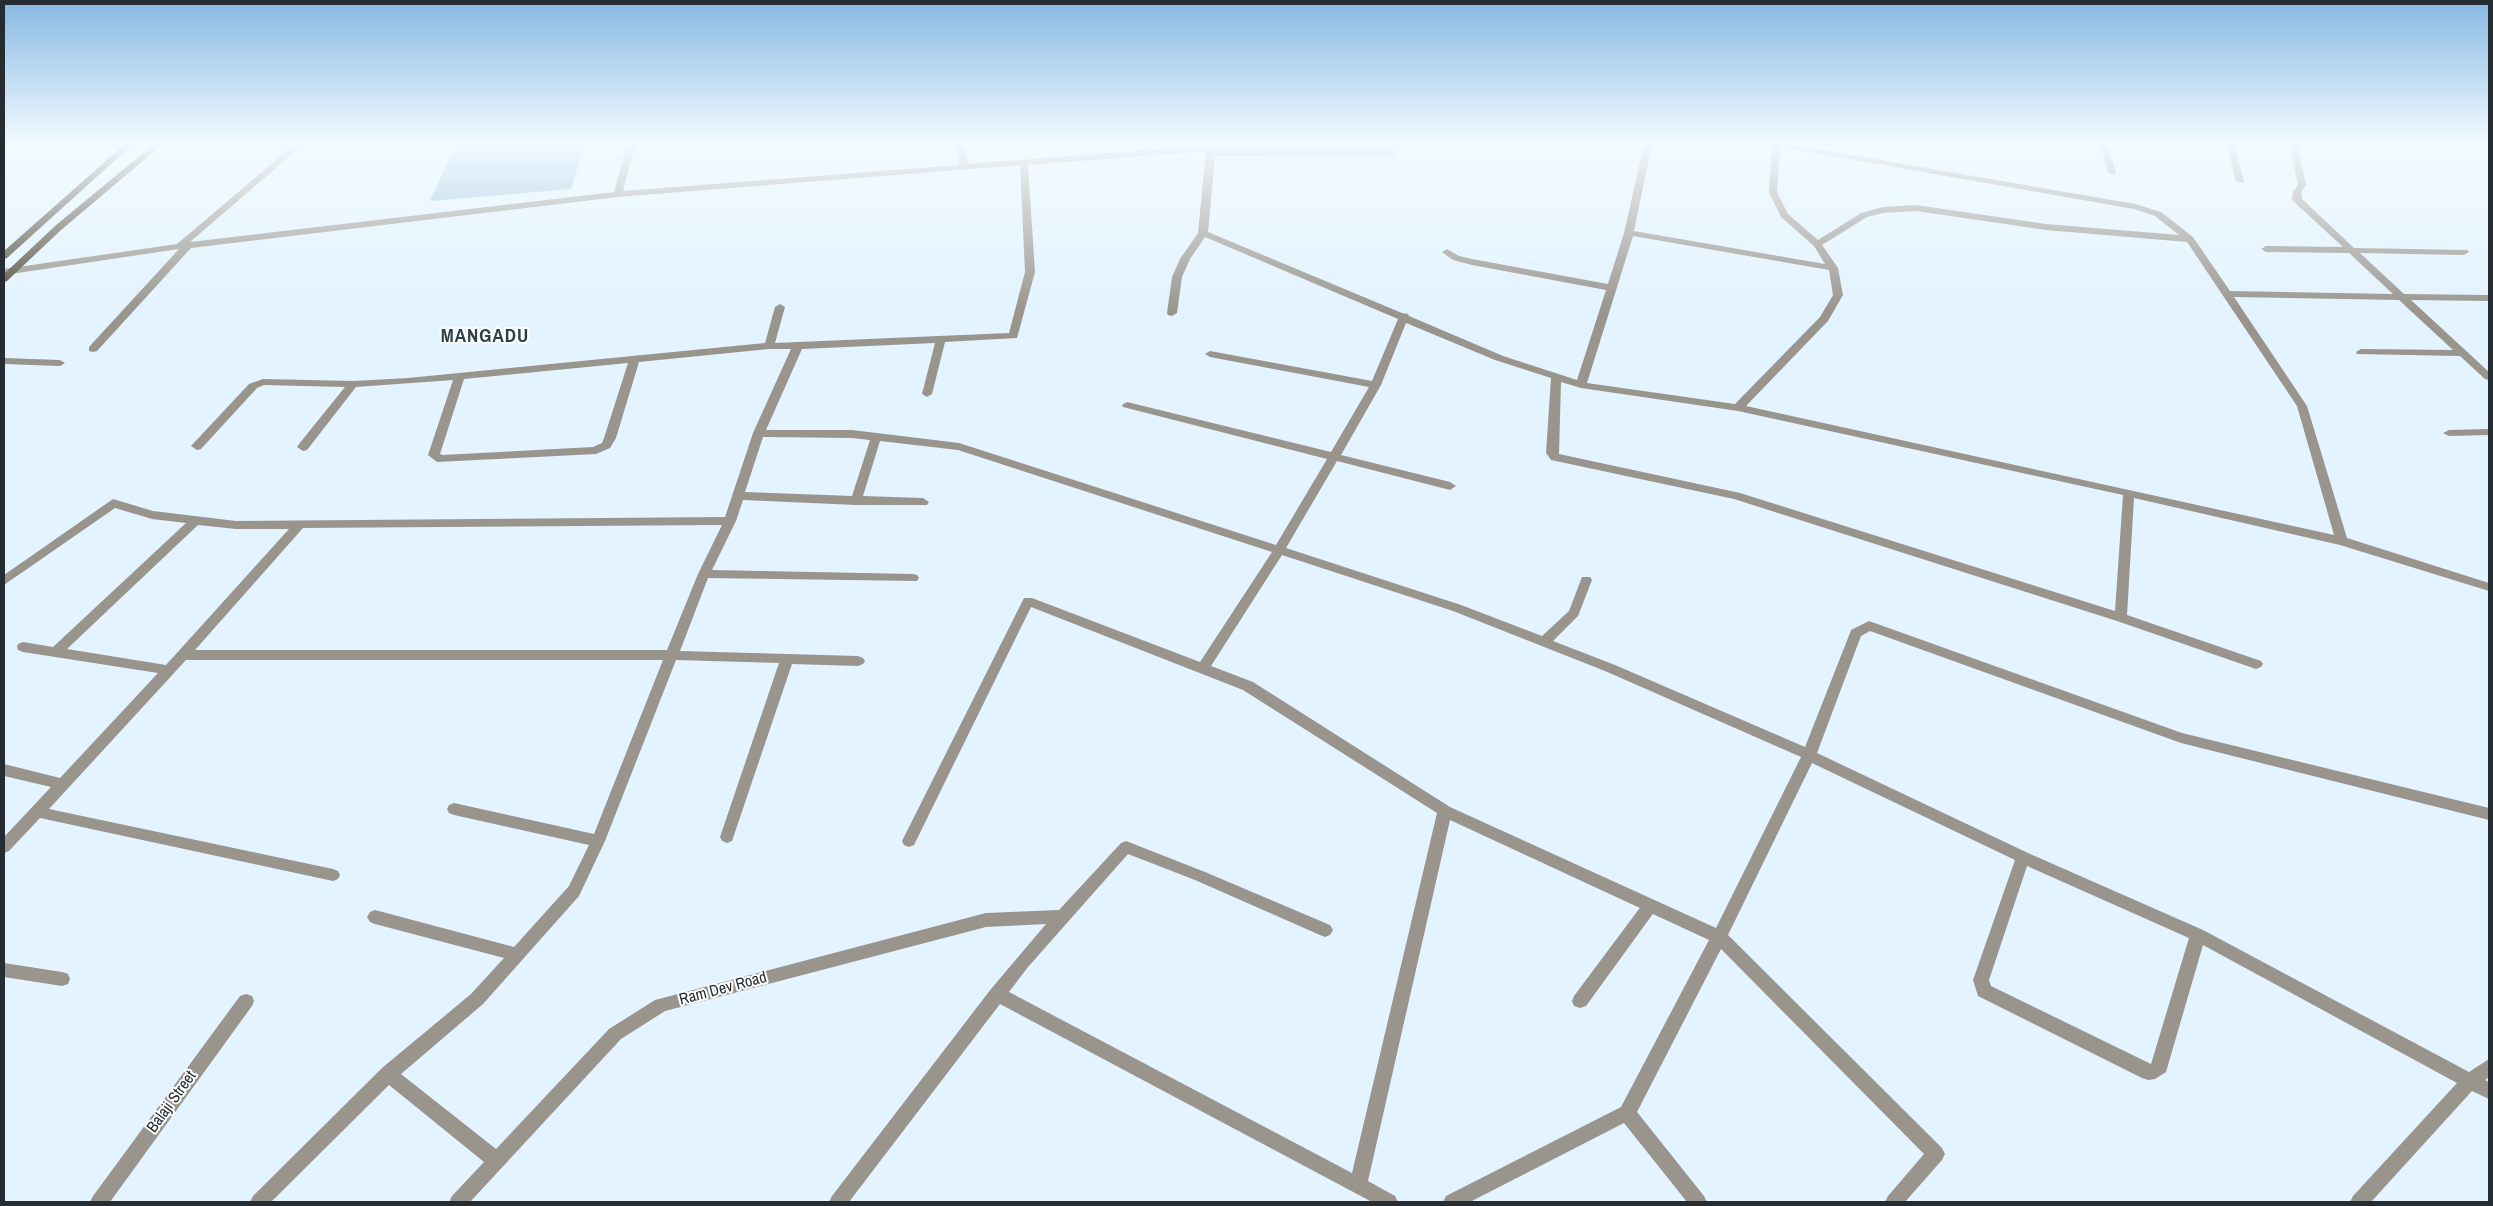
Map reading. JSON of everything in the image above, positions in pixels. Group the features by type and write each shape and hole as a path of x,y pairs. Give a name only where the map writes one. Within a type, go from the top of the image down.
{"main road":[{"path":"4,256 66,200"},
{"path":"4,279 8,272 91,200"}],"street":[{"path":"93,349 184,246 236,200"},
{"path":"8,272 184,246 566,200"},
{"path":"197,446 252,386 263,382 353,384 460,377 769,346 1014,336 1030,272 1026,200"},
{"path":"1172,313 1177,277 1185,259 1203,233 1206,200"},
{"path":"1581,385 1630,233 1637,200"},
{"path":"1738,408 1824,319 1838,295 1833,268 1817,244 1784,215 1776,200"},
{"path":"2097,200 2135,207 2158,214 2190,239 2302,406 2342,542"},
{"path":"2297,200 2489,377"},
{"path":"1817,244 1864,215 1883,210 1916,208 2046,227 2190,239"},
{"path":"1203,233 1404,316 1498,358 1581,385 1738,408 2129,493 2342,542 2489,587"},
{"path":"1630,233 1833,268"},
{"path":"2266,249 2464,252"},
{"path":"1447,252 1456,258 1472,262 1612,288"},
{"path":"2228,294 2489,298"},
{"path":"769,346 780,306"},
{"path":"1204,667 1279,550 1336,456 1376,384 1404,316"},
{"path":"927,394 941,339"},
{"path":"258,1202 388,1074 477,999 574,891 598,841 704,574 730,521 759,433 798,346"},
{"path":"2361,352 2463,353"},
{"path":"1210,354 1376,384"},
{"path":"460,377 434,455 441,459 582,452 596,450 606,445 610,438 635,358"},
{"path":"4,361 60,363"},
{"path":"1556,377 1552,453 1555,457 1736,496 2121,618 2256,664"},
{"path":"303,447 353,384"},
{"path":"1127,406 1336,456 1450,486"},
{"path":"2449,432 2489,432"},
{"path":"759,433 852,434 959,447 1457,608 1610,668 1809,754 2023,857 2198,935 2489,1091"},
{"path":"856,501 876,437"},
{"path":"2121,618 2129,493"},
{"path":"738,496 923,502"},
{"path":"4,581 113,503 152,515 236,525 730,521"},
{"path":"56,652 196,520"},
{"path":"4,847 183,655 300,524"},
{"path":"704,574 913,578"},
{"path":"1544,642 1574,613 1586,580"},
{"path":"909,841 1028,601 1204,667 1248,686 1445,811 1720,937 1936,1154 1894,1202"},
{"path":"1452,1202 1627,1113 1720,937 1809,754 1856,632 1869,626 2181,738 2489,814"},
{"path":"24,647 168,670"},
{"path":"183,655 672,655 858,661"},
{"path":"727,837 787,659"},
{"path":"4,770 63,784"},
{"path":"454,809 598,841"},
{"path":"1358,1185 1445,811"},
{"path":"36,812 333,875"},
{"path":"838,1202 997,994 1126,847 1200,876 1325,930"},
{"path":"2023,857 1981,980 1984,991 2148,1072 2155,1071 2160,1066 2198,935"},
{"path":"1580,1001 1650,906"},
{"path":"375,917 517,956"},
{"name":"Ram Dev Road","path":"458,1202 615,1034 661,1005 986,920 1063,917"},
{"path":"4,970 62,979"},
{"path":"997,994 1389,1202"},
{"name":"Balaji Street","path":"99,1202 246,1001"},
{"path":"2359,1202 2470,1081 2489,1067"},
{"path":"388,1074 497,1161"},
{"path":"1627,1113 1698,1202"}],"district":[{"name":"MANGADU","path":"485,337"}]}
